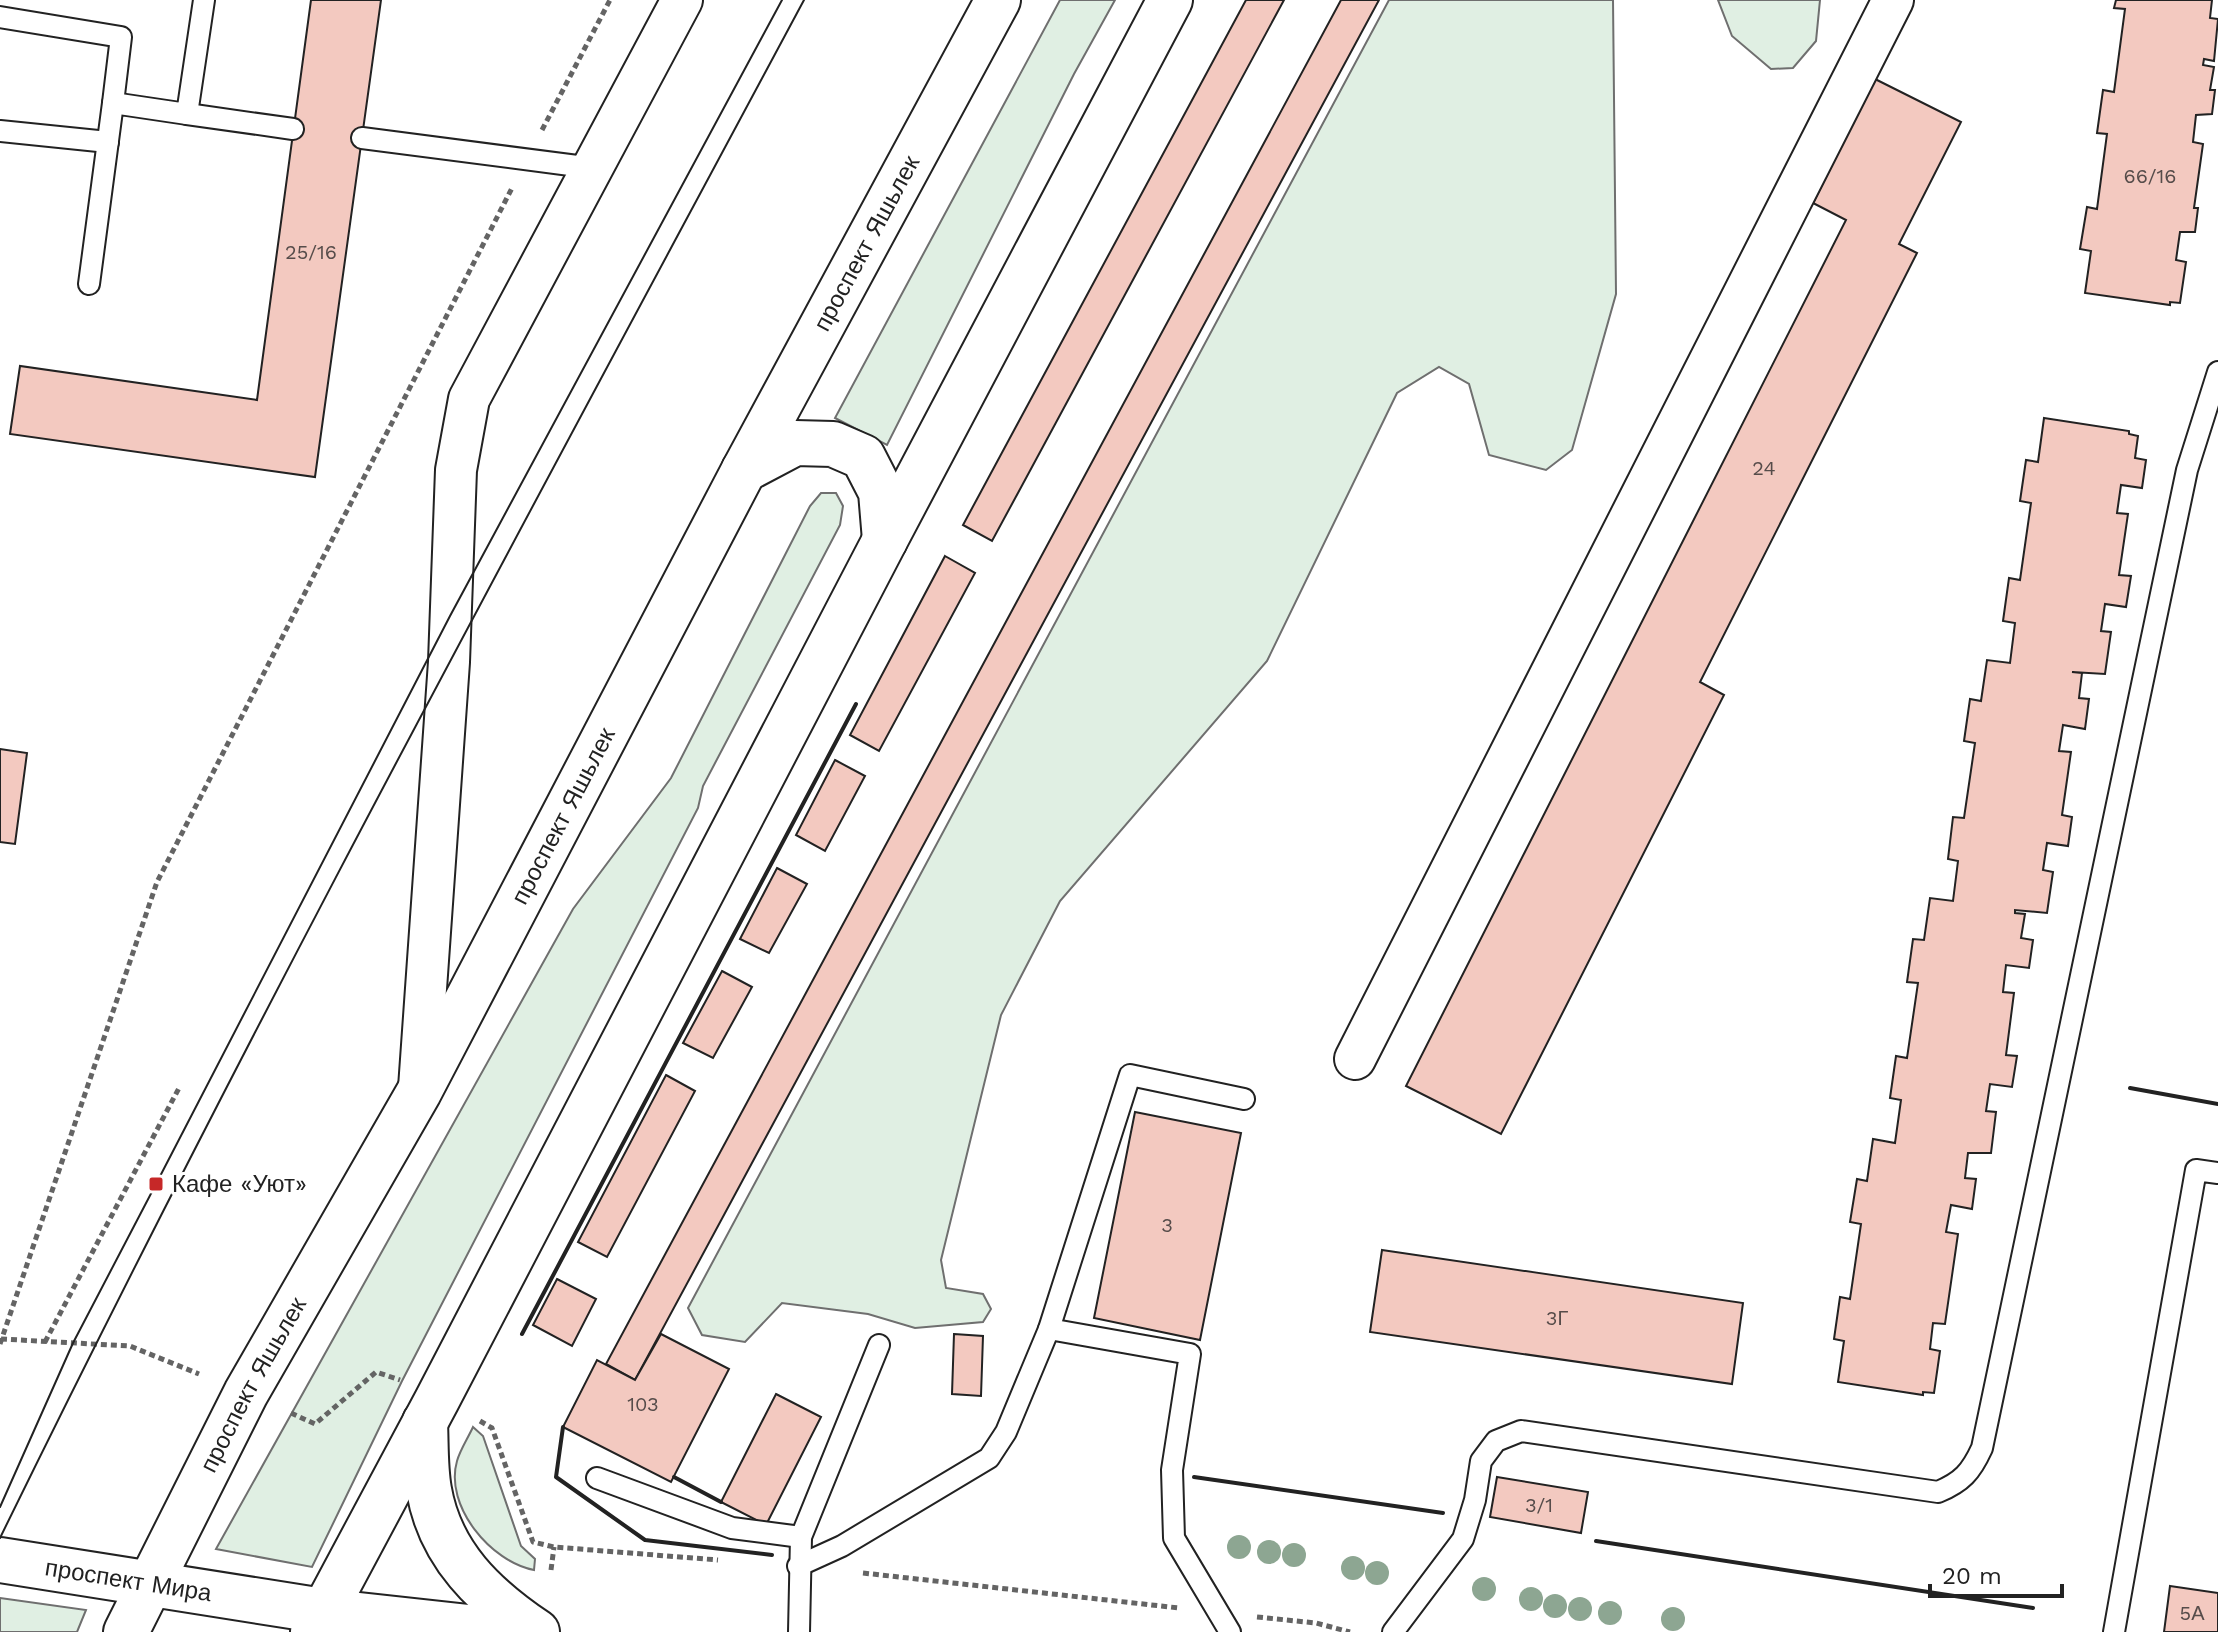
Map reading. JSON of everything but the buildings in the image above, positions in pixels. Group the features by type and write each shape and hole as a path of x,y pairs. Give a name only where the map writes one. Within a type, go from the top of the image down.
{"main road":[{"name":"проспект Яшьлек","path":"126,1632 246,1393 419,1092 744,470 998,0"},
{"path":"318,1622 1170,0"},
{"path":"744,470 795,443 833,444 863,457 881,492 885,540"},
{"path":"425,1422 428,1489 439,1527 453,1555 482,1590 537,1632"},
{"name":"проспект Мира","path":"0,1560 257,1600 318,1622 513,1632"}],"street":[{"path":"419,1092 449,662 456,470 469,399 682,0"},
{"path":"1355,1059 1893,0"}],"lane":[{"path":"187,114 204,0"},
{"path":"0,17 121,37 89,284"},
{"path":"113,103 293,129"},
{"path":"0,131 108,142"},
{"path":"362,138 593,168"},
{"path":"1393,1632 1463,1539 1475,1500 1481,1461 1496,1441 1521,1431 1938,1492 1953,1486 1972,1470 1982,1448 2187,470 2218,372"},
{"path":"798,1566 842,1546 989,1458 1006,1432 1049,1329 1130,1075 1244,1099"},
{"path":"2114,1632 2196,1170 2218,1173"},
{"path":"1049,1329 1190,1354 1172,1470 1174,1538 1230,1632"},
{"path":"799,1632 801,1537 879,1345"},
{"path":"597,1478 732,1528 801,1537"}],"path":[{"path":"541,132 610,0"},
{"path":"199,1374 130,1346 1,1340 157,882 514,183"},
{"path":"45,1342 179,1088"},
{"path":"291,1413 315,1424 376,1372 402,1381"},
{"path":"480,1421 492,1428 533,1542 554,1547 722,1560"},
{"path":"551,1570 554,1547"},
{"path":"798,1566 1316,1623 1350,1632"}],"green space":[{"path":"1060,0 1115,0 1074,74 887,445 835,418"},
{"path":"1389,0 1613,0 1616,294 1572,450 1546,470 1489,455 1469,384 1439,367 1397,393 1267,661 1060,901 1001,1015 941,1260 946,1288 983,1294 991,1309 983,1322 915,1328 868,1314 782,1303 745,1342 702,1335 688,1308"},
{"path":"1718,0 1820,0 1816,41 1793,68 1771,69 1732,36"},
{"path":"821,493 836,493 843,506 840,525 703,786 698,808 402,1381 312,1567 216,1549 573,909 671,778 810,506"},
{"path":"473,1427 483,1436 521,1546 535,1559 534,1570 518,1565 487,1544 464,1513 455,1478 458,1457"},
{"path":"0,1598 86,1610 77,1632 0,1632"}],"tram line":[{"path":"0,1507 73,1343 450,616 782,0"},
{"path":"0,1538 294,957 804,0"}],"wall":[{"path":"522,1334 856,704"},
{"path":"2130,1088 2218,1104"},
{"path":"563,1427 556,1477 645,1540 772,1555"},
{"path":"674,1477 721,1502"},
{"path":"1194,1477 1443,1513"},
{"path":"1596,1541 2033,1608"}],"place":[{"name":"Кафе «Уют»","path":"156,1184"}]}
